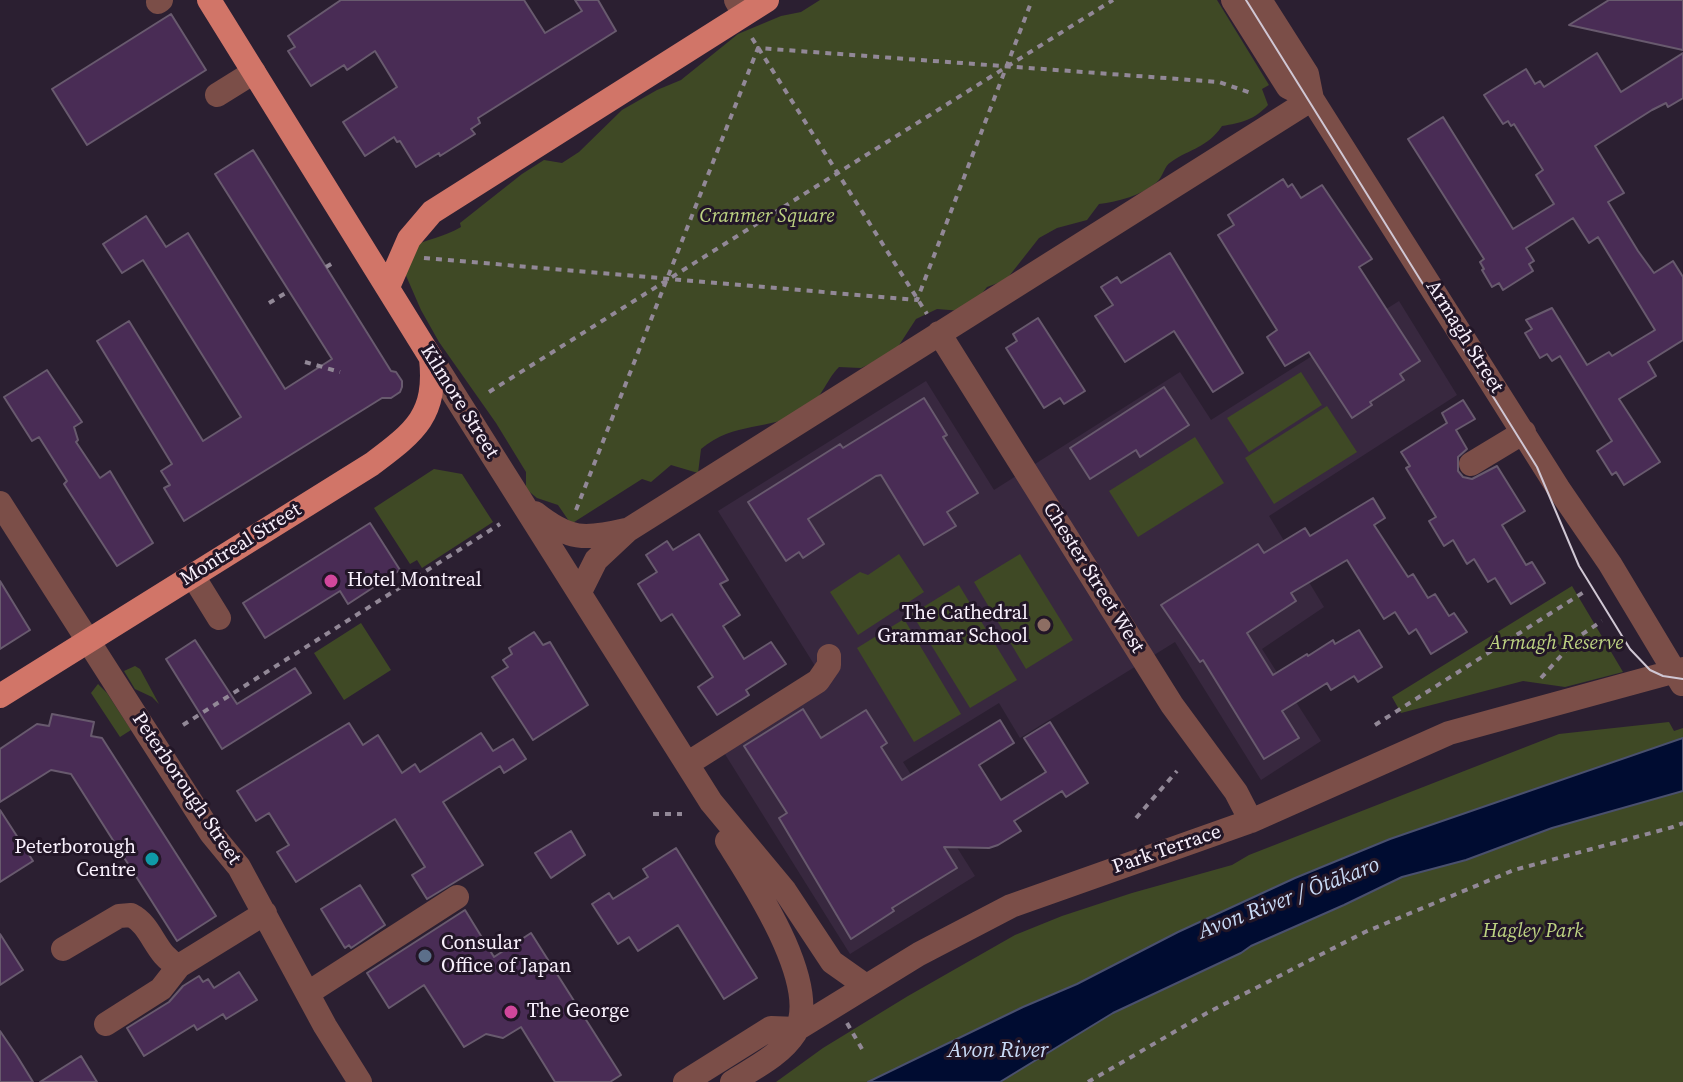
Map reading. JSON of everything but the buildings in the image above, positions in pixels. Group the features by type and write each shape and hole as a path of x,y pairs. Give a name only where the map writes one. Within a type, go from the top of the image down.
{"main road":[{"name":"Kilmore Street","path":"209,0 431,358"},
{"path":"388,287 409,239 432,212 740,7 767,0"},
{"name":"Montreal Street","path":"0,696 372,464 413,430 431,396 431,358"}],"street":[{"name":"Armagh Street","path":"1233,0 1288,87 1312,99 1681,676"},
{"path":"580,592 596,560 628,530 1312,99 1307,74 1260,0"},
{"path":"217,95 254,72"},
{"name":"Chester Street West","path":"939,333 1172,705 1236,792 1251,821"},
{"name":"Kilmore Street","path":"431,358 711,802 785,891 832,962 866,986"},
{"path":"1471,464 1524,432"},
{"name":"Peterborough Street","path":"0,503 7,529 88,641 211,833 239,867 325,1026 360,1082"},
{"path":"525,506 566,534 589,538 628,530"},
{"path":"193,576 219,618"},
{"path":"687,764 818,681 829,665 829,656"},
{"name":"Park Terrace","path":"685,1082 771,1028 797,1029 954,934 1011,906 1251,821 1449,733 1681,676"},
{"name":"Kilmore Street","path":"711,802 721,831 783,938 799,985 801,1006 797,1029"},
{"path":"308,993 457,897"},
{"path":"106,1024 161,989 179,966 265,913"},
{"path":"63,949 119,916 131,915 143,923 165,956 179,966"},
{"path":"732,1082 778,1052 797,1029"}],"path":[{"path":"917,300 1032,0"},
{"path":"489,392 1113,0"},
{"path":"740,7 750,35 939,333"},
{"path":"758,48 1219,82 1251,93"},
{"path":"566,534 758,48"},
{"path":"410,257 917,300"},
{"path":"326,267 336,261"},
{"path":"269,303 289,291"},
{"path":"305,362 340,372"},
{"path":"183,725 500,524"},
{"path":"1375,725 1584,592"},
{"path":"1541,678 1578,637 1602,621"},
{"path":"1136,818 1177,771"},
{"path":"653,814 682,814"},
{"path":"1088,1082 1207,1013 1365,932 1514,870 1683,823"},
{"path":"852,1031 862,1049"}],"shaded area":[{"name":"The Cathedral Grammar School","path":"1399,301 1457,395 1269,516 1324,607 1262,649 1321,741 1261,780 1175,642 1020,738 999,703 903,762 975,876 850,954 713,735 817,669 718,511 926,381 994,490 1180,372 1211,420"}],"green space":[{"name":"Cranmer Square","path":"820,0 1217,0 1269,85 1262,89 1268,105 1247,120 1222,126 1205,143 1169,164 1151,187 1122,200 1099,204 1087,220 1057,228 1039,238 1006,280 987,287 975,302 962,311 937,309 916,319 894,353 861,368 839,367 804,411 713,440 701,449 698,473 671,465 651,482 642,479 571,524 558,505 537,498 526,489 526,472 439,342 404,271 409,248 461,227 460,223 544,160 562,163 579,152 622,110 681,80 738,34 781,16 801,12"},
{"path":"1301,372 1322,405 1249,452 1227,418"},
{"path":"1327,406 1357,452 1274,504 1245,458"},
{"path":"1195,437 1224,483 1138,537 1109,491"},
{"path":"434,469 462,474 493,522 422,568 417,560 410,564 374,508"},
{"path":"899,554 924,592 858,635 830,592 860,572 868,575"},
{"path":"1020,554 1073,640 1026,669 974,582"},
{"path":"959,585 1017,680 970,708 912,614"},
{"name":"Armagh Reserve","path":"1572,586 1623,672 1565,687 1523,681 1401,713 1392,697"},
{"path":"904,619 961,714 914,742 857,648"},
{"path":"361,623 391,670 344,700 314,653"},
{"path":"135,666 140,669 159,704 135,689 124,671"},
{"path":"98,684 131,730 120,737 91,693"},
{"name":"Hagley Park","path":"1669,722 1674,731 1683,728 1683,1082 776,1082 823,1048 908,996 1015,935 1062,916 1232,865 1249,855 1559,734"}],"water":[{"name":"Avon River","path":"1683,738 1683,791 1552,828 1466,860 1402,877 1113,1013 1000,1082 868,1082 1295,878 1390,839"}],"tram line":[{"path":"1246,0 1537,467 1579,566 1630,649 1650,670 1683,679"}],"place":[{"name":"Hotel Montreal","path":"331,581"},
{"name":"The Cathedral Grammar School","path":"1044,625"},
{"name":"Peterborough Centre","path":"152,859"},
{"name":"Consular Office of Japan","path":"425,956"},
{"name":"The George","path":"511,1012"}],"water label":[{"name":"Avon River / Ōtākaro","path":"1289,899"}]}
